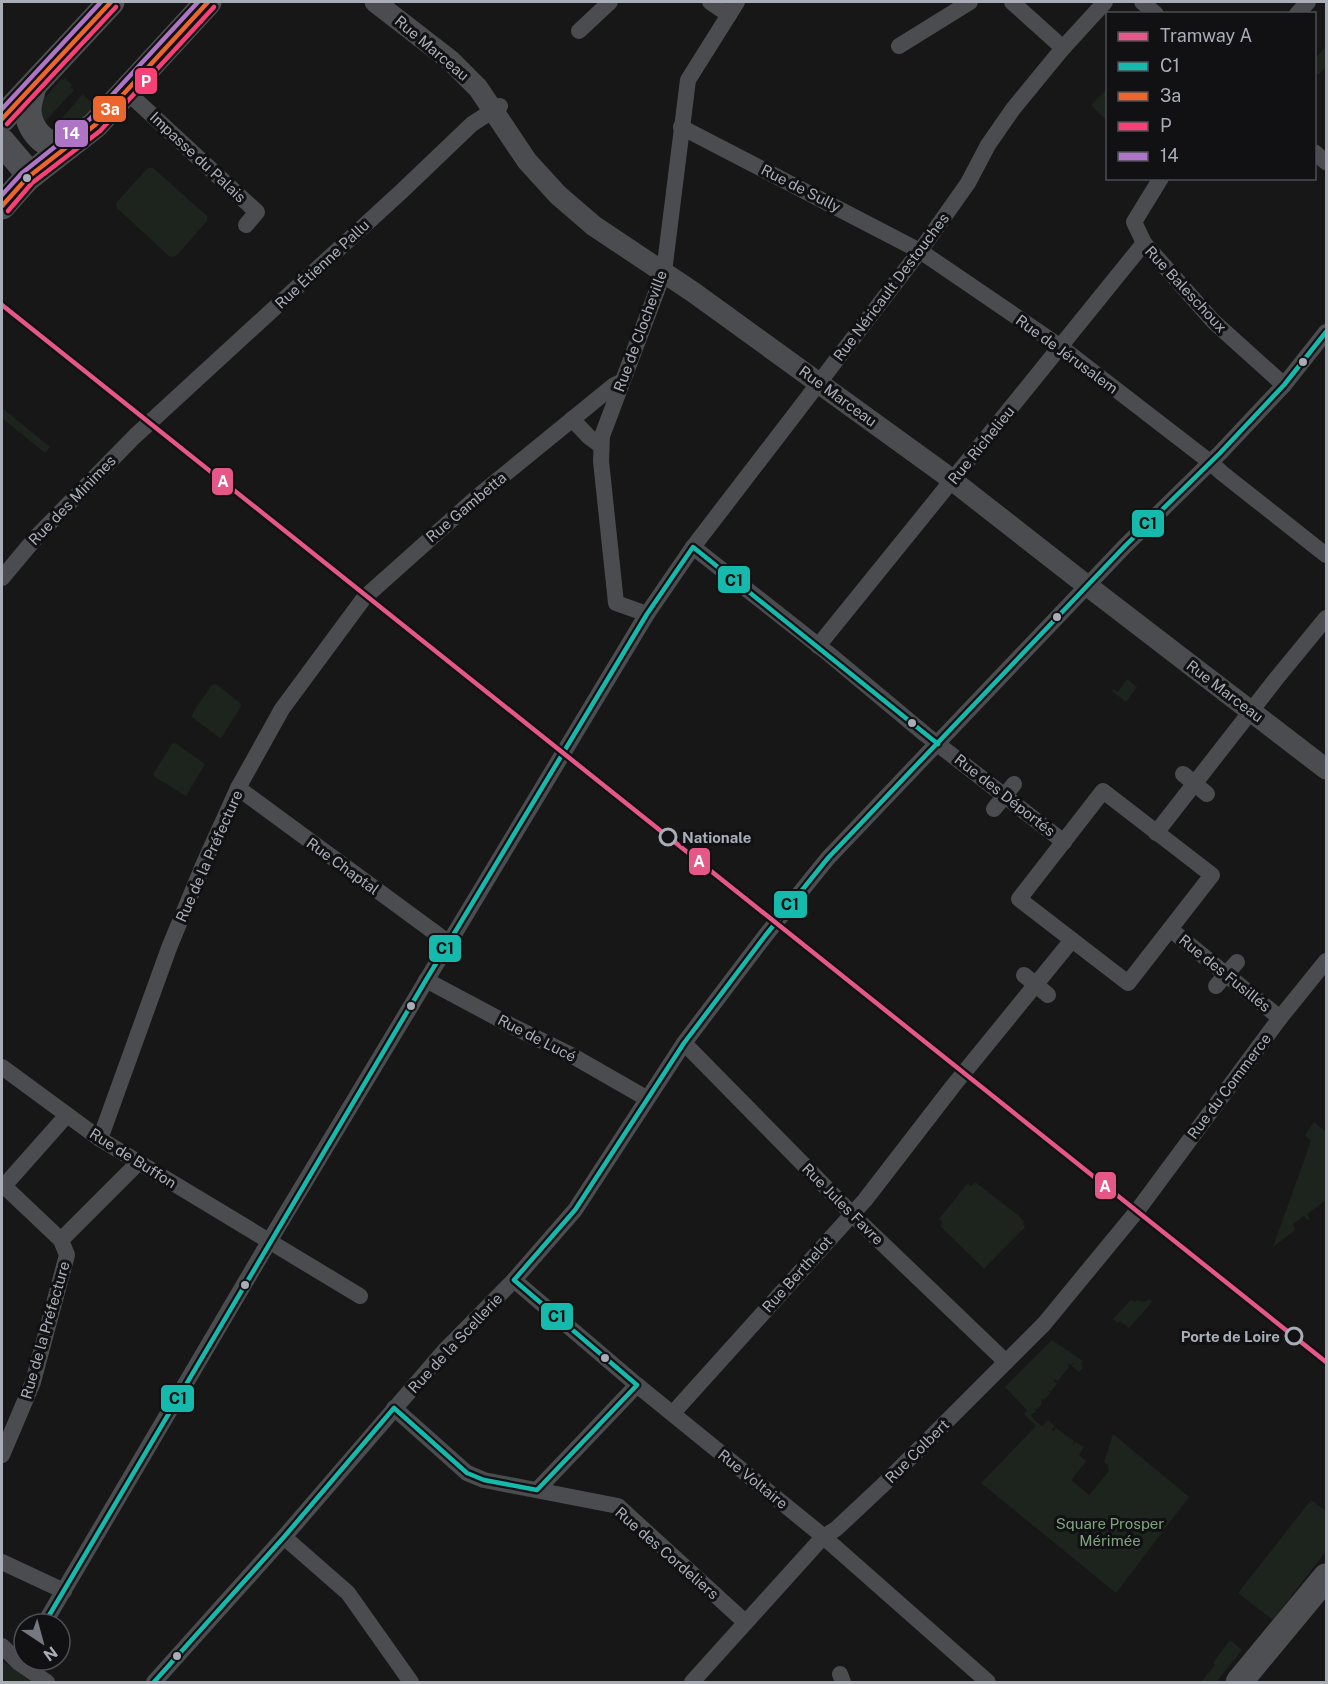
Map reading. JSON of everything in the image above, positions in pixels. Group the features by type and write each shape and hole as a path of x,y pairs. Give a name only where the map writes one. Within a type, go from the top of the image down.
{"main road":[{"path":"2,120 111,2"},
{"path":"2,206 27,178 94,125 208,2"},
{"path":"33,87 28,109 31,124 35,130 51,144 66,143 76,139"},
{"path":"2,142 24,168 27,178"},
{"path":"1251,1683 1326,1577"},
{"path":"1239,1683 1281,1638 1326,1602"}],"street":[{"name":"Rue Marceau","path":"375,2 450,60 478,88 497,108 526,161 558,195 594,226 664,268 953,481 1326,769"},
{"path":"579,31 610,2"},
{"path":"710,2 733,8"},
{"path":"899,46 970,2"},
{"path":"1012,2 1063,48"},
{"name":"Rue Néricault Destouches","path":"51,1612 270,1240 647,614 693,547 920,250 968,183 988,145 1013,109 1063,48 1105,2"},
{"path":"1142,2 1154,12"},
{"name":"Rue de Clocheville","path":"647,614 616,603 600,445 603,430 664,268 688,80 733,8"},
{"name":"Impasse du Palais","path":"126,91 257,212 246,225"},
{"name":"Rue Étienne Pallu","path":"146,426 472,124 497,108"},
{"name":"Rue de Sully","path":"681,127 920,250"},
{"name":"Rue Baleschoux","path":"1160,180 1134,222 1144,243 1213,321 1284,385"},
{"name":"Rue Richelieu","path":"818,646 1144,243"},
{"name":"Rue de Jérusalem","path":"920,250 1060,347 1210,462 1326,555"},
{"name":"Rue de la Scellerie","path":"154,1683 446,1349 514,1280 575,1210 684,1043 828,858 1087,586 1284,385 1326,332"},
{"name":"Rue Gambetta","path":"364,598 477,496 572,418 621,382"},
{"path":"572,418 589,437 600,445"},
{"name":"Rue des Minimes","path":"2,578 77,494 146,426"},
{"name":"Rue des Déportés","path":"693,547 1064,842"},
{"name":"Rue de la Préfecture","path":"100,1139 169,948 238,788 282,709 364,598"},
{"path":"1156,832 1326,618"},
{"name":"Rue Chaptal","path":"238,788 449,943"},
{"path":"1103,791 1156,832 1212,875 1128,983 1019,899 1103,791"},
{"name":"Rue des Fusillés","path":"1170,928 1280,1018"},
{"name":"Rue Berthelot","path":"673,1413 865,1200 962,1075 1072,940"},
{"name":"Rue du Commerce","path":"1135,1213 1280,1018 1326,961"},
{"name":"Rue de Lucé","path":"426,980 571,1055 646,1098"},
{"name":"Rue Jules Favre","path":"684,1043 852,1214 1006,1362"},
{"name":"Rue de Buffon","path":"2,1067 100,1139 360,1296"},
{"name":"Rue de la Préfecture","path":"2,1455 33,1382 66,1255 61,1240 4,1186 67,1115"},
{"path":"61,1240 139,1162"},
{"name":"Rue Colbert","path":"692,1683 824,1537 836,1529 884,1484 1052,1315 1135,1213"},
{"name":"Rue Voltaire","path":"514,1280 636,1384 824,1537 988,1683"},
{"path":"537,1490 636,1384"},
{"name":"Rue des Cordeliers","path":"394,1408 468,1473 484,1480 618,1506 745,1622"},
{"path":"284,1537 348,1593 411,1683"},
{"path":"2,1562 64,1591"},
{"path":"35,1672 47,1683"}],"green space":[{"path":"1326,46 1326,67 1318,75 1316,73 1316,58"},
{"path":"65,78 74,90 40,127 38,102 44,95 46,97 61,79"},
{"path":"1106,90 1106,120 1091,105"},
{"path":"83,94 97,108 61,135 47,135"},
{"path":"148,168 153,168 207,216 207,221 176,256 170,257 117,208 116,203"},
{"path":"2,408 50,447 45,453 2,418"},
{"path":"1127,679 1137,687 1126,702 1112,691 1113,689 1118,692"},
{"path":"216,684 241,706 220,738 192,717 193,712 212,685"},
{"path":"175,743 205,764 186,796 153,774 172,744"},
{"path":"1314,1122 1326,1132 1326,1200 1307,1214 1310,1219 1304,1216 1293,1224 1295,1230 1273,1247 1311,1141 1305,1135"},
{"path":"975,1182 1019,1216 1025,1227 984,1269 940,1226 943,1222 939,1219 968,1183 971,1186"},
{"path":"1149,1299 1152,1302 1129,1328 1113,1319 1131,1300 1144,1302"},
{"name":"Square Prosper Mérimée","path":"1052,1340 1083,1361 1081,1364 1083,1367 1079,1372 1072,1366 1074,1362 1071,1365 1067,1363 1069,1367 1058,1381 1055,1379 1057,1384 1051,1391 1048,1390 1050,1393 1044,1400 1041,1399 1042,1404 1037,1409 1034,1408 1036,1411 1031,1415 1042,1426 1048,1420 1055,1426 1052,1430 1056,1428 1074,1441 1072,1446 1076,1442 1084,1447 1079,1455 1086,1461 1071,1480 1089,1495 1109,1471 1108,1465 1104,1462 1113,1434 1189,1497 1116,1593 981,1483 1036,1426 1024,1414 1027,1410 1005,1387"},
{"path":"1311,1500 1326,1511 1326,1551 1273,1620 1238,1593"},
{"path":"1230,1640 1242,1650 1216,1682 1201,1682 1215,1665 1213,1663"},
{"path":"2,1662 4,1662 12,1668 12,1672 18,1672 32,1682 2,1682"}],"tram line":[{"name":"A","path":"2,305 1326,1362"}],"transit line":[{"name":"14","path":"2,109 101,2"},
{"name":"3a","path":"2,119 111,2"},
{"name":"14","path":"2,195 22,173 90,119 198,2"},
{"name":"3a","path":"2,206 27,178 95,125 208,2"},
{"name":"P","path":"7,124 116,7"},
{"name":"P","path":"8,211 32,183 100,131 214,7"},
{"name":"C1","path":"154,1682 284,1537 394,1408 467,1473 484,1480 537,1490 637,1385 514,1280 575,1210 684,1043 765,936 828,858 1125,546 1220,453 1284,385 1326,332"},
{"name":"C1","path":"51,1612 426,980 647,614 693,547 938,744"}],"place":[{"name":"Nationale","path":"668,837"},
{"name":"Porte de Loire","path":"1294,1336"}]}
